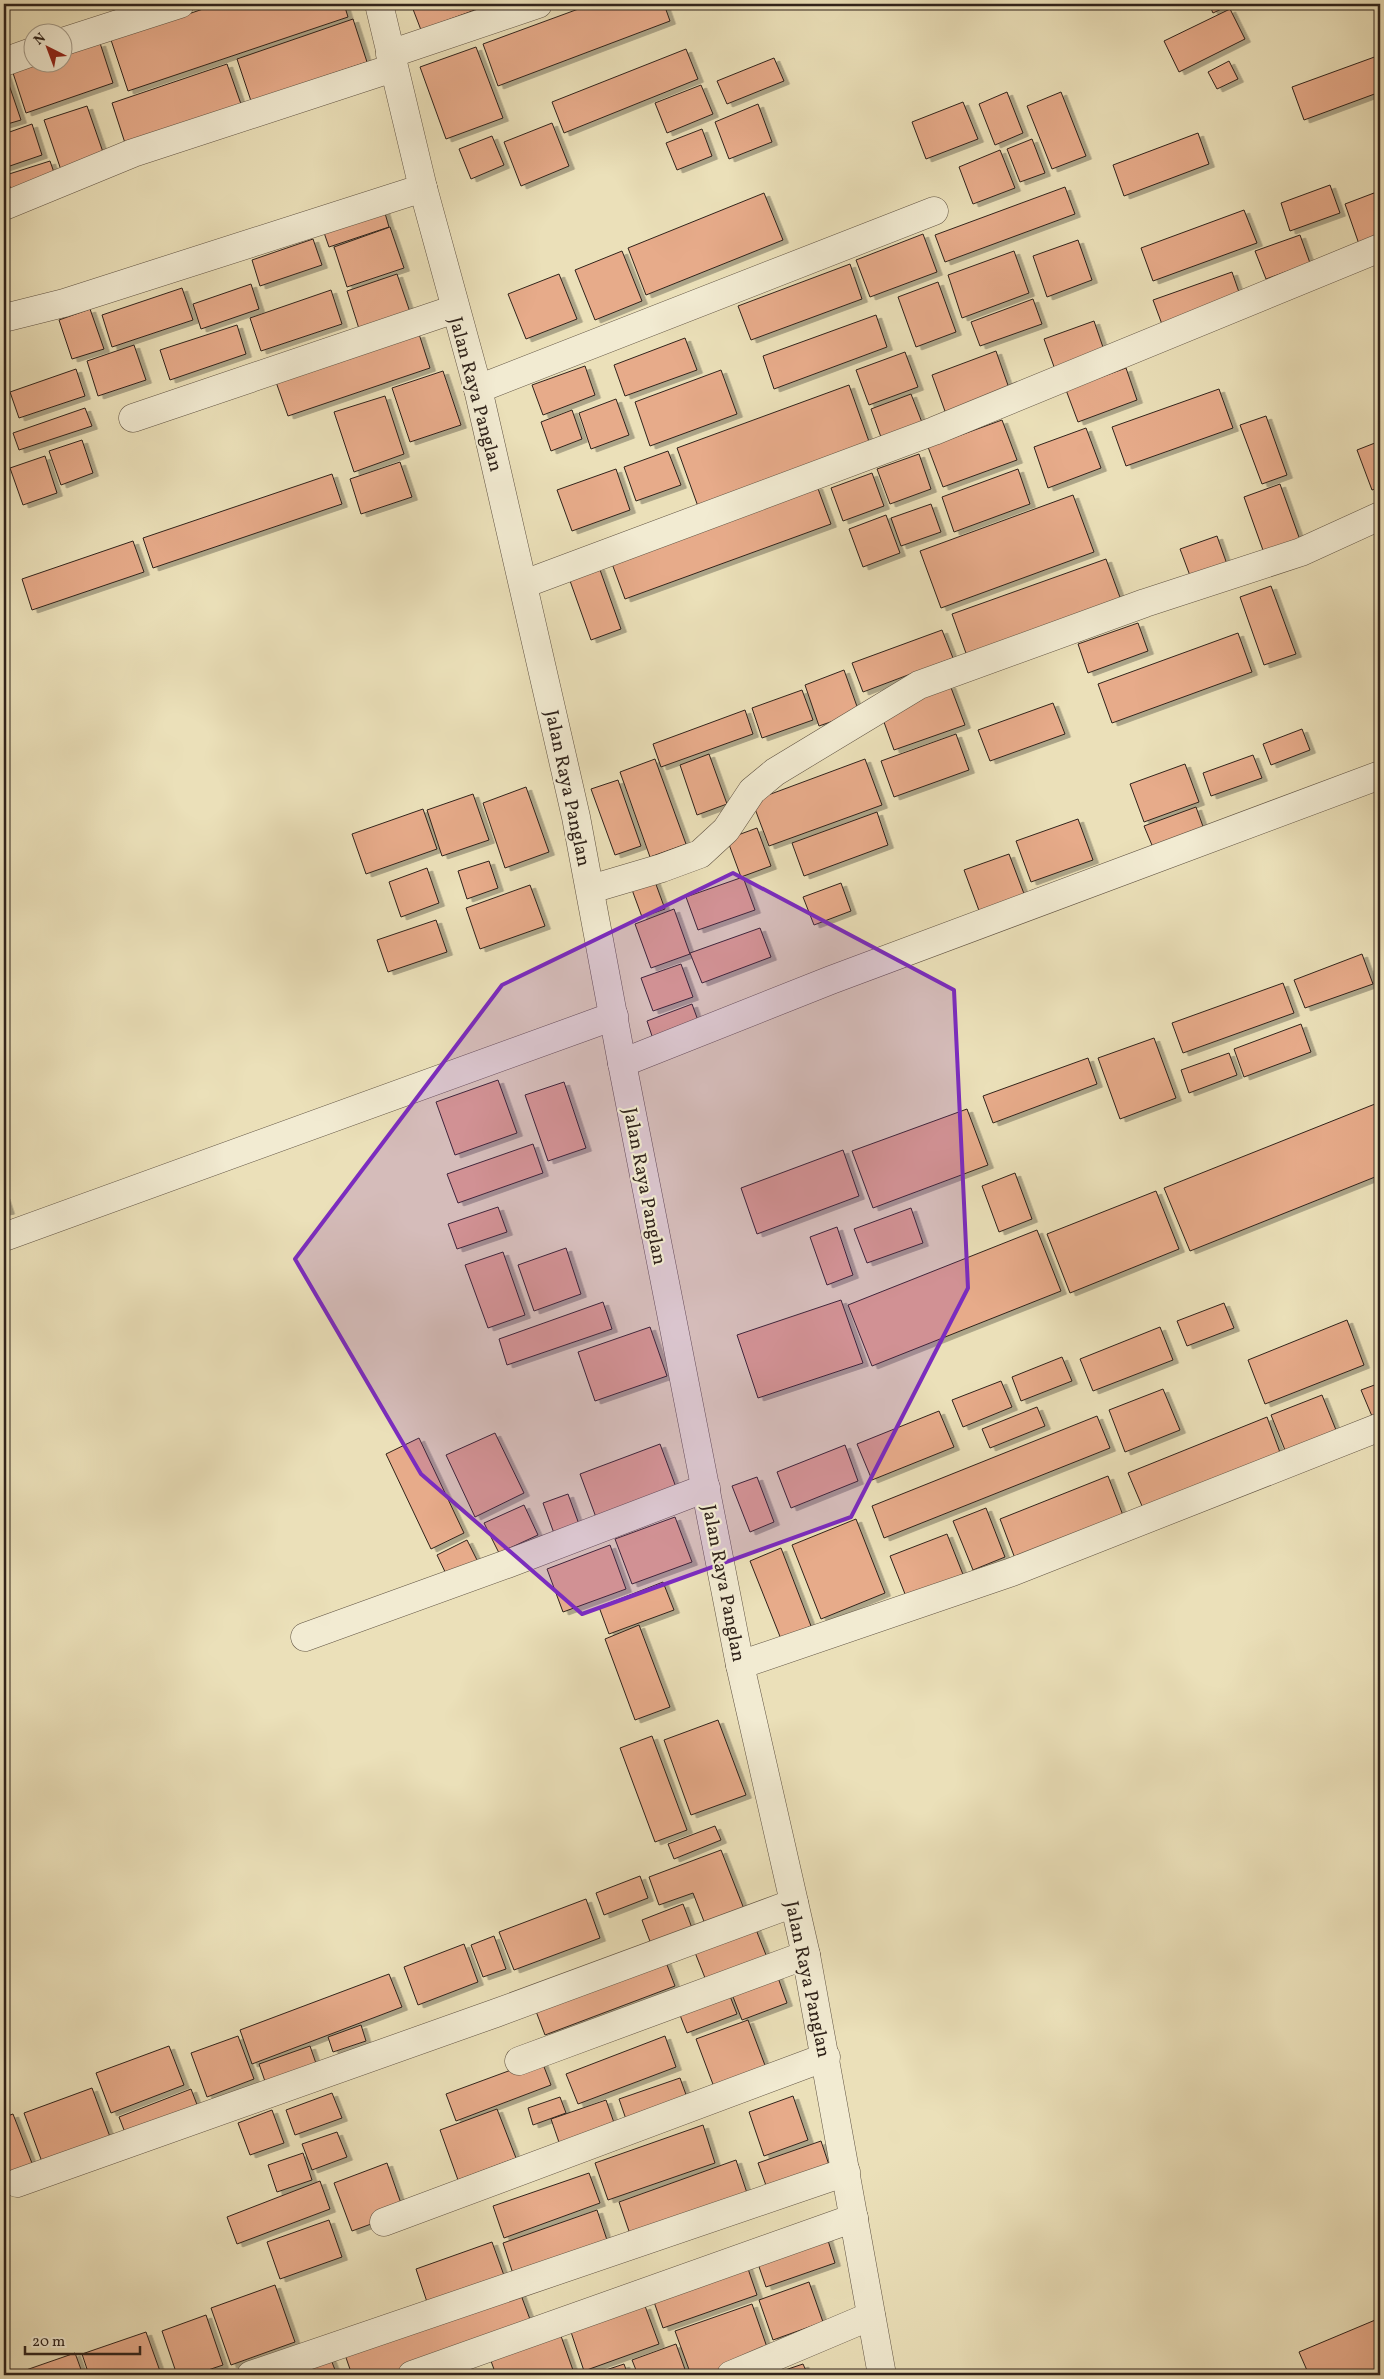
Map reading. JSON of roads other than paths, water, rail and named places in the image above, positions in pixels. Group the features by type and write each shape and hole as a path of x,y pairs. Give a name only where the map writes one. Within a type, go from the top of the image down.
{"street":[{"path":"72,39 180,4"},
{"name":"Jalan Raya Panglan","path":"379,4 423,188 478,389 524,584 591,889 622,1063 740,1666 806,1955 826,2057 882,2375"},
{"path":"4,206 133,153 392,61 538,4"},
{"path":"4,62 22,56"},
{"path":"4,318 64,303 423,188"},
{"path":"478,389 934,211"},
{"path":"524,584 934,430 1380,248"},
{"path":"133,418 455,309"},
{"path":"591,889 662,868 700,854 726,830 752,792 775,772 918,685 1145,603 1301,552 1380,516"},
{"path":"622,1063 831,980 1380,775"},
{"path":"4,1237 614,1016"},
{"path":"740,1666 1012,1572 1380,1427"},
{"path":"305,1637 507,1564 706,1488"},
{"path":"17,2183 496,2013 794,1903"},
{"path":"519,2061 806,1955"},
{"path":"384,2222 826,2057"},
{"path":"251,2375 846,2172"},
{"path":"412,2375 854,2218"},
{"path":"731,2375 871,2316"}]}
